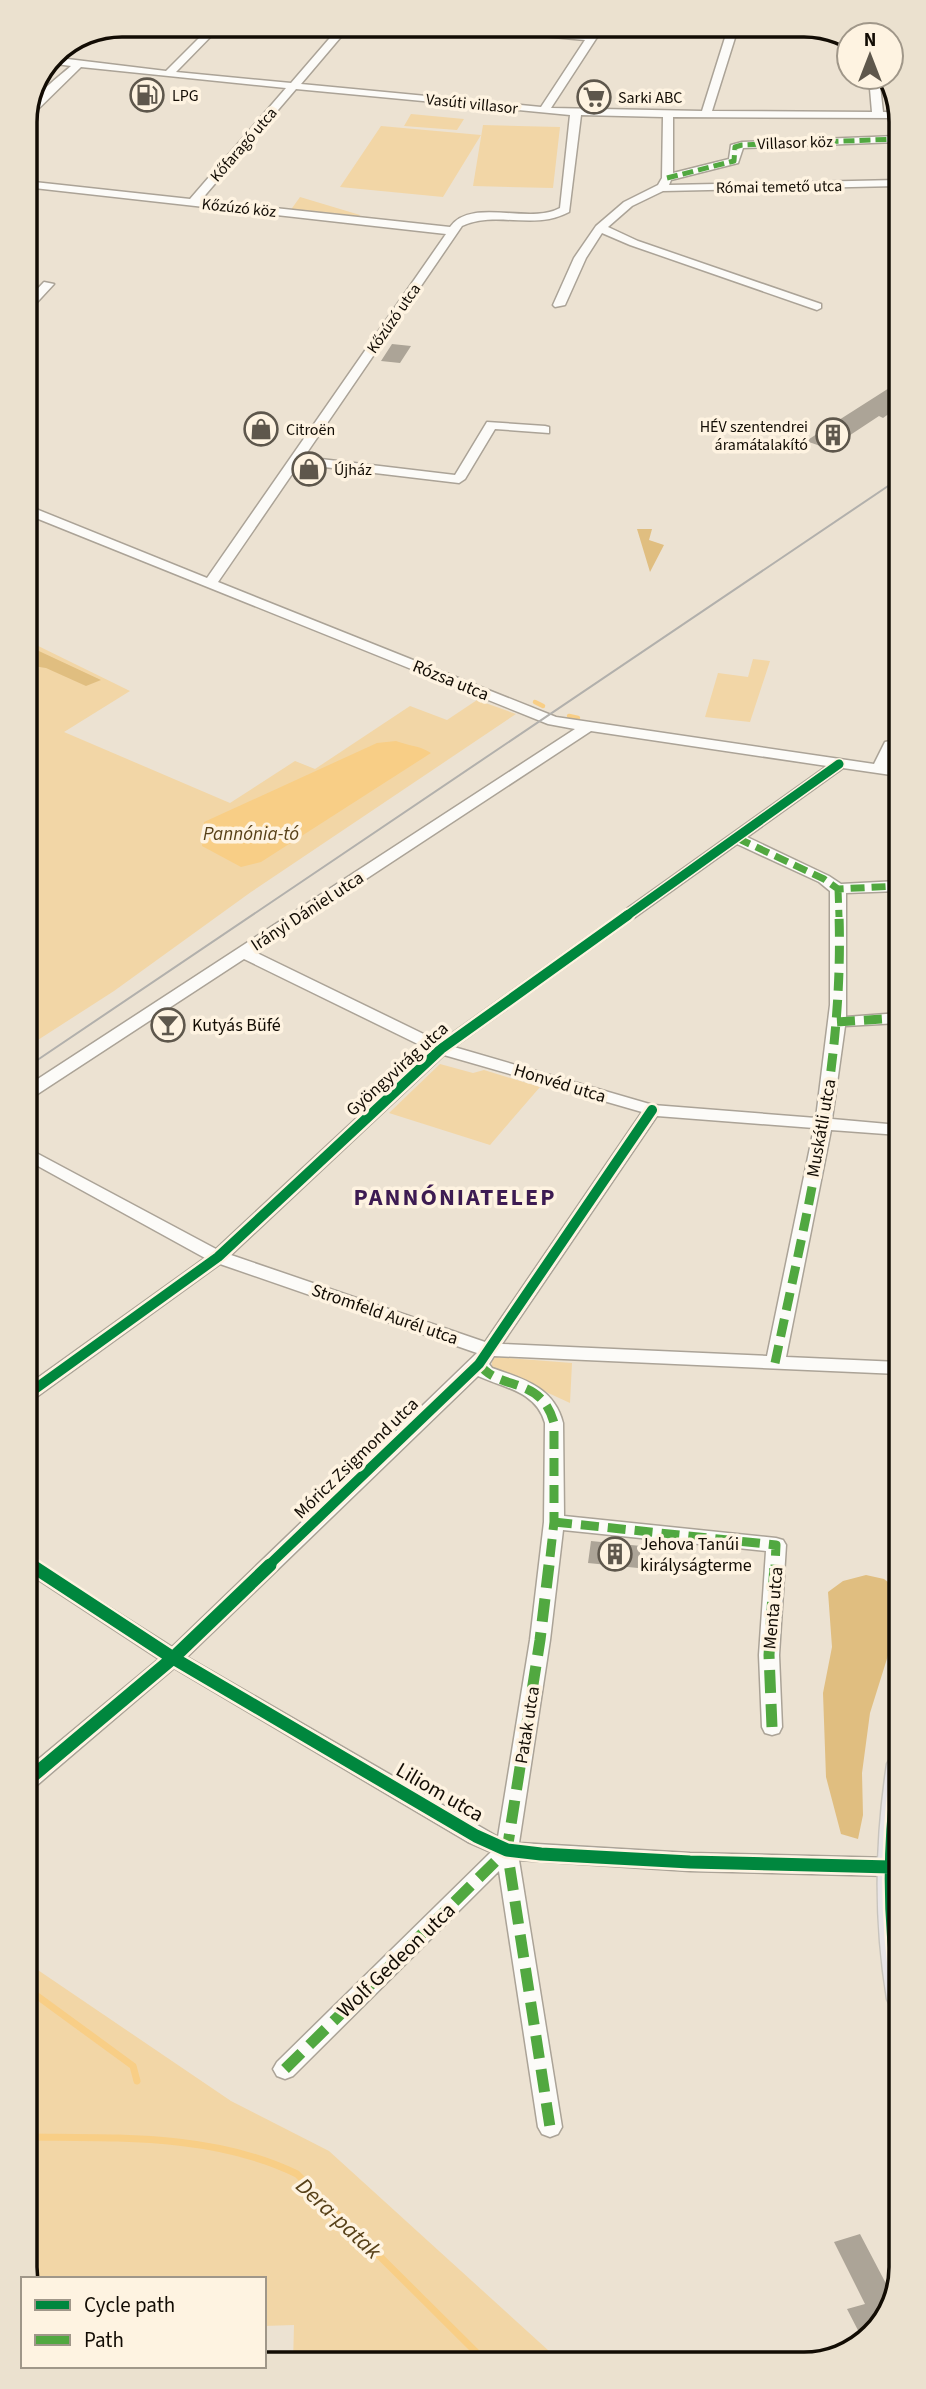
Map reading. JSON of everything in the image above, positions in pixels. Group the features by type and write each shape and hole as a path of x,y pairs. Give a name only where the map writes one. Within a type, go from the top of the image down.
{"street":[{"path":"168,74 204,37"},
{"name":"Kőfaragó utca","path":"192,202 335,37"},
{"path":"544,110 591,37"},
{"path":"706,115 730,37"},
{"name":"Vasúti villasor","path":"62,62 576,113 889,115"},
{"path":"40,102 78,64"},
{"path":"875,91 878,115"},
{"path":"453,231 458,224 472,218 542,218 565,210 576,113"},
{"path":"559,305 580,258 600,228 628,204 664,183 668,115"},
{"name":"Villasor köz","path":"664,183 734,161 735,148 742,145 889,139"},
{"name":"Római temető utca","path":"664,183 889,183"},
{"name":"Kőzúzó köz","path":"37,185 453,231"},
{"path":"600,228 634,243 817,306"},
{"name":"Kőzúzó utca","path":"210,584 453,231"},
{"path":"37,296 48,284"},
{"path":"296,460 459,479 491,425 545,430"},
{"name":"Rózsa utca","path":"37,514 553,721 889,771"},
{"name":"Irányi Dániel utca","path":"37,1086 586,728"},
{"path":"879,770 889,747"},
{"name":"Gyöngyvirág utca","path":"37,1387 218,1257 441,1049 839,764"},
{"path":"737,838 824,879 838,889 889,886"},
{"name":"Muskátli utca","path":"775,1363 823,1125 837,1022 841,955 838,889"},
{"name":"Honvéd utca","path":"243,952 441,1049 652,1110 889,1129"},
{"path":"837,1022 889,1019"},
{"name":"Móricz Zsigmond utca","path":"37,1772 173,1658 484,1357 652,1110"},
{"name":"Stromfeld Aurél utca","path":"37,1158 218,1257 484,1357 889,1368"},
{"name":"Patak utca","path":"484,1357 485,1372 544,1398 552,1409 554,1522 540,1640 507,1850 550,2127"},
{"name":"Menta utca","path":"554,1522 776,1545 769,1654 772,1727"},
{"name":"Liliom utca","path":"37,1569 173,1658 476,1836 507,1850 690,1862 889,1867"},
{"name":"Wolf Gedeon utca","path":"285,2069 507,1850"}],"shaded area":[{"path":"411,114 464,119 457,130 404,126"},
{"path":"483,125 560,127 553,188 473,186"},
{"path":"381,126 481,135 443,197 340,187"},
{"path":"300,197 360,215 357,219 290,211"},
{"path":"637,529 652,529 649,540 664,545 650,572"},
{"path":"37,645 130,691 64,732 230,803 295,761 315,769 410,706 447,720 477,700 516,714 251,892 114,991 37,1041"},
{"path":"37,650 101,680 86,686 37,667"},
{"path":"753,659 770,661 750,722 705,717 718,673 748,677"},
{"path":"440,1064 473,1073 484,1070 540,1087 490,1145 389,1113"},
{"path":"496,1357 572,1363 570,1403 492,1367 492,1360"},
{"path":"866,1575 889,1583 889,1652 870,1713 862,1773 863,1815 858,1839 841,1834 826,1777 823,1693 832,1647 828,1592 843,1581"},
{"path":"37,1969 231,2101 329,2151 550,2352 293,2352 294,2325 266,2326 266,2277 37,2277"}],"water":[{"name":"Pannónia-tó","path":"396,741 431,753 261,862 241,867 202,846 204,822 377,743"}],"building":[{"path":"392,344 411,346 400,363 381,361"},
{"path":"889,388 889,414 883,418 879,416 829,449 806,441"},
{"name":"Jehova Tanúi királyságterme","path":"591,1541 641,1546 638,1568 588,1563"},
{"path":"860,2234 887,2286 875,2314 859,2332 847,2309 865,2304 834,2242"}],"waterway":[{"path":"535,702 543,706"},
{"path":"569,716 578,718"},
{"path":"37,1996 133,2066 137,2081"},
{"name":"Dera-patak","path":"37,2137 131,2139 200,2145 233,2151 297,2174 476,2352"}],"tram line":[{"path":"37,1060 889,485"}],"marked path":[{"path":"667,178 734,161 735,147 742,145 889,139"},
{"path":"737,838 824,879 838,889 889,886"},
{"path":"775,1363 810,1193 832,1065 839,989 838,889"},
{"path":"837,1022 889,1019"},
{"path":"479,1364 485,1372 518,1384 538,1395 551,1412 554,1423 554,1522 540,1640 507,1850 550,2127"},
{"path":"554,1522 776,1545 769,1655 772,1727"},
{"path":"285,2069 507,1850"}],"cycle path":[{"path":"37,1388 218,1257 441,1049 839,764"},
{"path":"37,1772 173,1658 479,1364 652,1110"},
{"path":"37,1569 173,1658 476,1836 507,1850 690,1862 889,1867"}],"place":[{"name":"LPG","path":"147,95"},
{"name":"Sarki ABC","path":"594,97"},
{"name":"Citroën","path":"261,429"},
{"name":"HÉV szentendrei áramátalakító","path":"833,435"},
{"name":"Újház","path":"309,469"},
{"name":"Kutyás Büfé","path":"168,1025"},
{"name":"Jehova Tanúi királyságterme","path":"615,1554"}],"district":[{"name":"PANNÓNIATELEP","path":"455,1197"}]}
